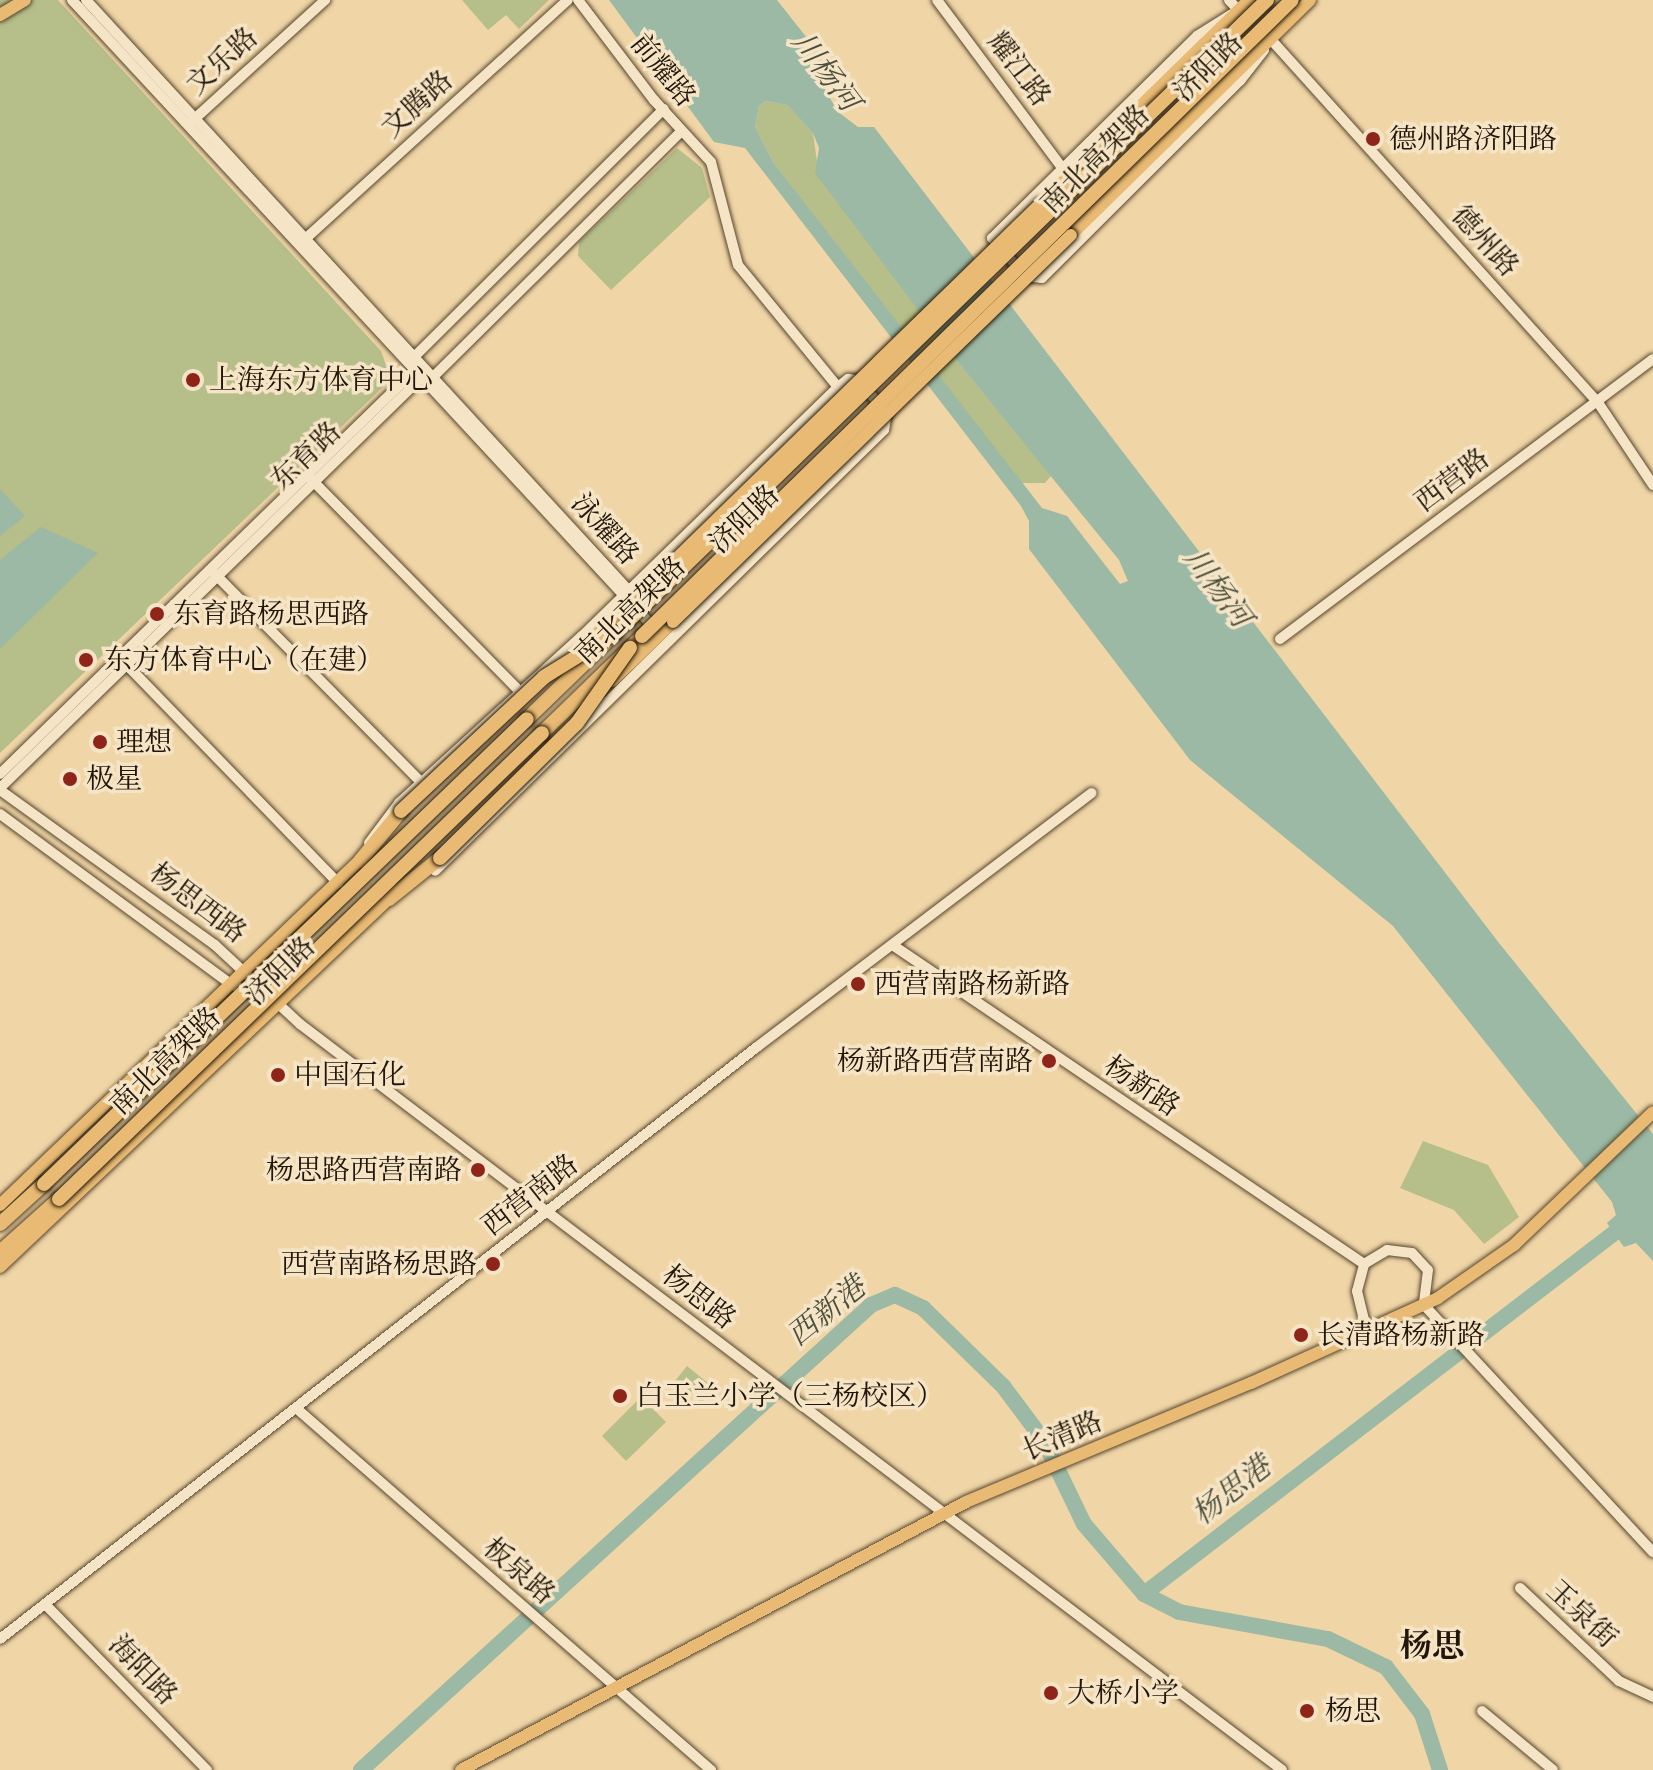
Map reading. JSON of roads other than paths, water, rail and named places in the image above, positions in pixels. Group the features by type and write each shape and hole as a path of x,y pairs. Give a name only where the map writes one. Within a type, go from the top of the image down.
{"highway":[{"name":"南北高架路","path":"0,1224 1267,0"},
{"name":"南北高架路","path":"0,1252 630,648 1292,0"},
{"path":"360,861 401,811 544,677 615,633"},
{"path":"389,899 440,858 577,723 630,648"}],"main road":[{"path":"0,15 25,0"},
{"name":"济阳路","path":"0,1267 278,1007 1310,0"},
{"name":"济阳路","path":"0,1205 338,883 1198,50 1242,2"},
{"name":"长清路","path":"461,1770 944,1513 1424,1305 1514,1245 1653,1112"}],"street":[{"name":"泳耀路","path":"72,0 433,377 631,596 661,634"},
{"name":"泳耀路","path":"86,0 191,122"},
{"name":"文乐路","path":"191,122 325,0"},
{"name":"文腾路","path":"302,242 568,0"},
{"name":"前耀路","path":"578,0 682,131 699,145 716,174 738,265 838,387"},
{"name":"耀江路","path":"937,0 1062,168"},
{"path":"1242,2 1197,36 992,238 1033,280 1042,278 1240,81 1271,38"},
{"name":"德州路","path":"1242,2 1597,401 1653,485"},
{"path":"664,109 414,357 417,374 433,377 682,131"},
{"name":"泳耀路","path":"302,242 417,374 631,596"},
{"name":"西营路","path":"1280,639 1653,359"},
{"name":"东育路","path":"0,789 123,662 417,374"},
{"path":"360,861 386,815 518,690 631,596 838,387 848,379 857,380 887,412 884,430 446,862 389,899"},
{"path":"310,479 518,690"},
{"path":"214,573 421,782"},
{"path":"123,662 338,883"},
{"name":"东育路","path":"0,774 123,662"},
{"name":"杨思西路","path":"0,789 52,822 246,970 278,1007"},
{"name":"西营南路","path":"0,1639 547,1212 1092,793"},
{"name":"杨思西路","path":"0,814 231,984 278,1007"},
{"name":"杨新路","path":"894,946 1364,1264"},
{"name":"杨思路","path":"278,1007 1282,1770"},
{"path":"1367,1332 1357,1291 1364,1264 1387,1250 1412,1253 1428,1270 1424,1305 1653,1552"},
{"name":"板泉路","path":"296,1408 711,1770"},
{"name":"玉泉街","path":"1520,1588 1619,1681 1653,1697"},
{"name":"海阳路","path":"45,1604 207,1770"},
{"path":"1482,1711 1553,1770"}],"water":[{"name":"川杨河","path":"609,0 777,0 822,57 819,79 838,112 858,127 874,127 1499,943 1653,1134 1653,1261 1636,1243 1624,1247 1607,1223 1616,1215 1612,1202 1393,926 1190,760 1029,549 1029,521 1021,506 745,148 714,142","holes":["766,101 787,105 813,133 819,148 815,173 953,356 1119,560 1128,581 1120,584 1067,516 1042,508 773,162 755,127 759,106"]},
{"path":"0,489 25,516 0,536"},
{"path":"41,527 98,553 0,649 0,560"}],"waterway":[{"name":"杨思港","path":"1144,1594 1631,1220"},
{"name":"西新港","path":"361,1770 871,1305 895,1295 923,1308 1003,1386 1044,1441 1084,1524 1144,1594 1179,1612 1328,1639 1386,1667 1422,1714 1440,1770"}],"place":[{"name":"德州路济阳路","path":"1373,139"},
{"name":"上海东方体育中心","path":"193,380"},
{"name":"东育路杨思西路","path":"157,614"},
{"name":"东方体育中心（在建）","path":"86,660"},
{"name":"理想","path":"100,742"},
{"name":"极星","path":"70,779"},
{"name":"西营南路杨新路","path":"858,984"},
{"name":"杨新路西营南路","path":"1049,1061"},
{"name":"中国石化","path":"278,1075"},
{"name":"杨思路西营南路","path":"478,1170"},
{"name":"西营南路杨思路","path":"493,1264"},
{"name":"长清路杨新路","path":"1301,1335"},
{"name":"白玉兰小学（三杨校区）","path":"620,1396"},
{"name":"大桥小学","path":"1051,1693"},
{"name":"杨思","path":"1307,1711"}],"district":[{"name":"杨思","path":"1432,1646"}]}
